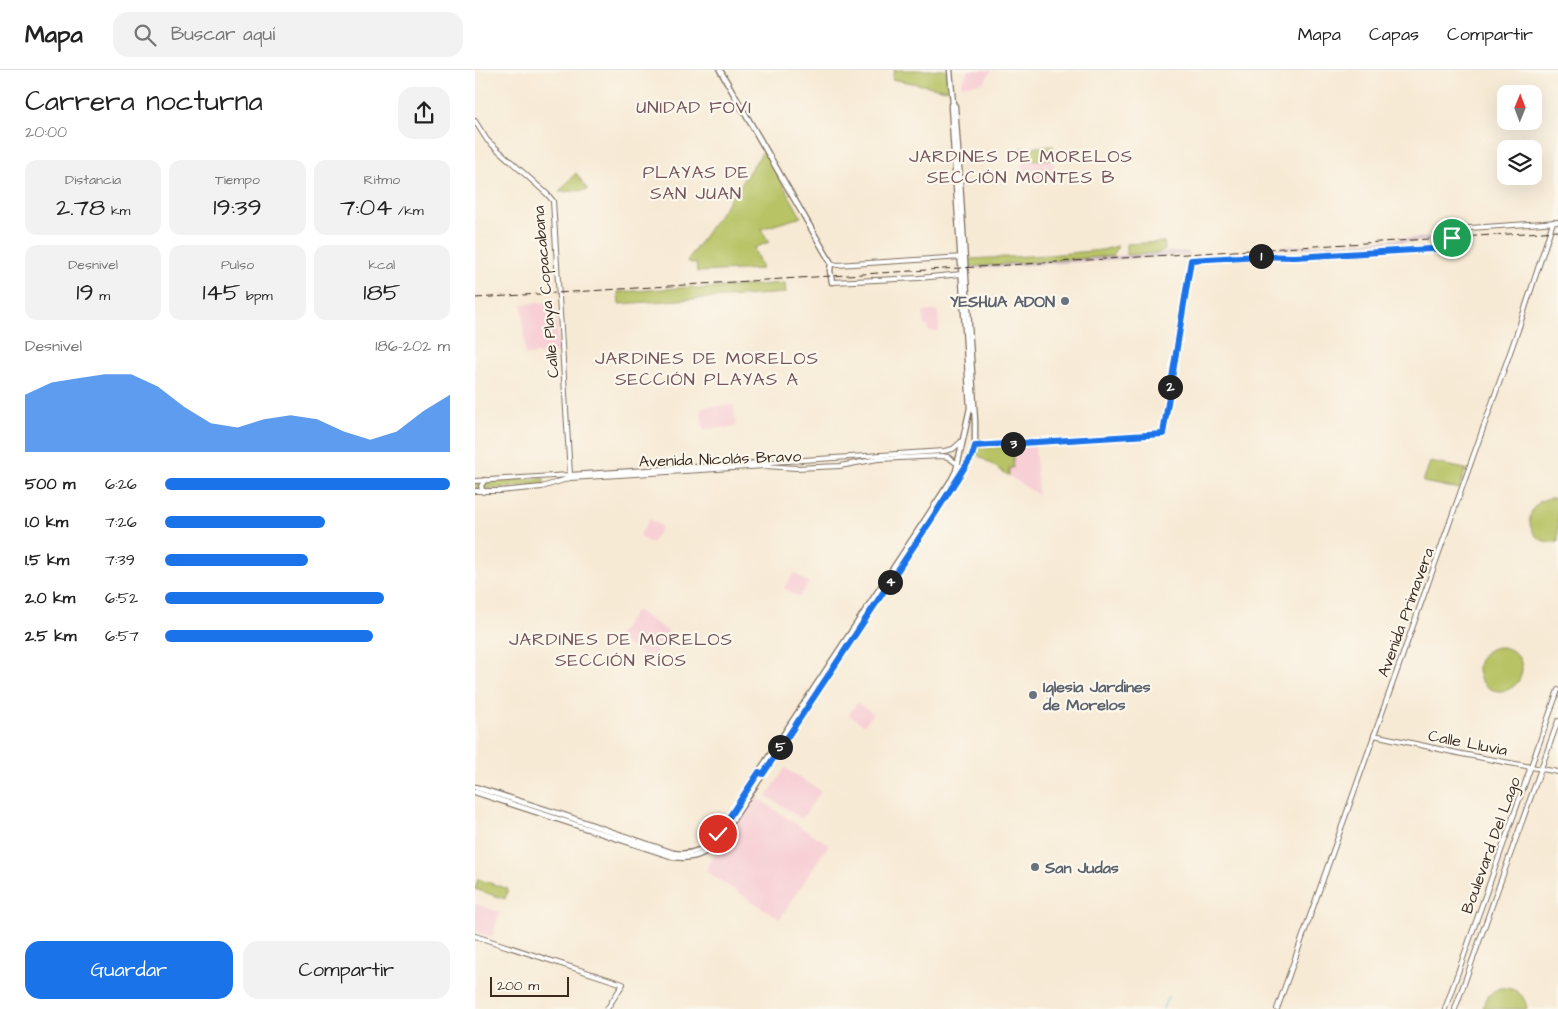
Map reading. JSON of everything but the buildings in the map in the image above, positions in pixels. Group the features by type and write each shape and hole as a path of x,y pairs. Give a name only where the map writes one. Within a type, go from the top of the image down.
{"main road":[{"path":"720,70 831,263 830,271 833,282"},
{"path":"475,792 674,857 684,858 700,855 708,851 716,845 808,701 964,469 972,456 975,446 975,421 957,178 955,106 953,104 950,70"},
{"path":"888,581 952,479 963,439 970,408 967,321 962,274 963,257"},
{"path":"967,421 975,421"},
{"path":"475,787 644,844 680,854 707,847 712,842 761,773"}],"street":[{"name":"Calle Playa Copacabana","path":"475,121 484,137 553,201 570,474"},
{"name":"Avenida Primavera","path":"1277,1009 1515,339 1553,222"},
{"path":"975,446 1163,434 1191,260 1258,256 1295,257 1448,248 1455,229 1558,222"},
{"path":"831,263 837,265 963,257"},
{"path":"833,282 962,274"},
{"name":"Avenida Nicolás Bravo","path":"475,480 765,466 796,468 840,466 861,461 930,454 953,449 963,439"},
{"name":"Avenida Nicolás Bravo","path":"475,491 542,487 570,478 859,456 930,454 948,457 964,469"},
{"path":"859,456 861,461"},
{"path":"826,466 827,458"},
{"path":"796,460 796,468"},
{"path":"542,487 546,476"},
{"path":"483,492 481,486 485,480"},
{"name":"Boulevard Del Lago","path":"1445,1009 1558,691"},
{"name":"Boulevard Del Lago","path":"1455,1009 1558,721"},
{"name":"Calle Lluvia","path":"1374,735 1558,772"},
{"path":"1505,842 1514,845"},
{"path":"475,936 623,984 607,1009"},
{"path":"1451,992 1460,995"}],"shaded area":[{"path":"969,70 991,70 984,83 960,86"},
{"path":"1054,159 1055,179 1023,181 1022,161"},
{"path":"1448,236 1448,240 1354,245 1354,242"},
{"path":"1352,242 1352,245 1268,250 1269,248"},
{"path":"1183,251 1190,253 1190,255 968,269 968,267"},
{"path":"555,302 559,353 525,355 522,304"},
{"path":"923,311 938,311 939,331 928,331 928,326 924,326"},
{"path":"734,405 736,427 703,429 701,407"},
{"path":"1035,445 1038,495 1009,476 1009,468 1013,468 1013,446"},
{"path":"650,519 662,527 651,544 639,536"},
{"path":"794,573 809,583 799,597 784,588"},
{"path":"636,610 669,632 650,660 617,638"},
{"path":"857,703 873,713 864,725 849,715"},
{"path":"785,768 821,791 802,819 767,796"},
{"path":"753,795 829,844 780,919 705,871"},
{"path":"475,904 500,912 492,937 475,932"}],"green space":[{"path":"894,70 946,70 947,90 892,79"},
{"path":"1053,146 1054,159 1022,161 1021,148"},
{"path":"764,150 801,217 761,229 769,242 754,248 762,269 697,272 696,263 687,261"},
{"path":"576,173 588,190 559,192"},
{"path":"1164,242 1165,250 1158,253 1126,255 1126,244"},
{"path":"1118,246 1113,256 968,267 968,260 970,259 1048,255 1102,250"},
{"path":"785,283 786,293 619,304 618,292"},
{"path":"1013,446 1013,468 1009,468 1009,476 976,454 978,448"},
{"path":"1430,462 1466,469 1459,489 1423,482"},
{"path":"544,478 544,484 475,489 475,482 484,483 496,480"},
{"path":"1549,498 1558,498 1558,542 1547,542 1539,538 1533,532 1530,525 1533,509 1539,502"},
{"path":"1496,647 1504,647 1516,653 1522,669 1516,685 1504,691 1496,691 1484,685 1478,673 1478,665 1484,653"},
{"path":"478,879 508,889 505,899 475,889"},
{"path":"1500,988 1515,990 1524,999 1527,1009 1483,1009 1485,1002 1493,991"}],"waterway":[{"path":"1163,1009 1168,996"}],"railway":[{"path":"475,298 1558,231"}],"place":[{"name":"YESHUA ADON","path":"1065,301"},
{"name":"Iglesia Jardines de Morelos","path":"1033,695"},
{"name":"San Judas","path":"1035,867"}],"district":[{"name":"UNIDAD FOVI","path":"694,107"},
{"name":"JARDINES DE MORELOS SECCIÓN MONTES B","path":"1021,166"},
{"name":"PLAYAS DE SAN JUAN","path":"696,182"},
{"name":"JARDINES DE MORELOS SECCIÓN PLAYAS A","path":"707,368"},
{"name":"JARDINES DE MORELOS SECCIÓN RÍOS","path":"621,649"}],"route":[{"path":"718,834 759,772 763,774 931,520 972,456 975,446 1163,434 1191,260 1258,256 1277,258 1448,248 1452,238"}]}
